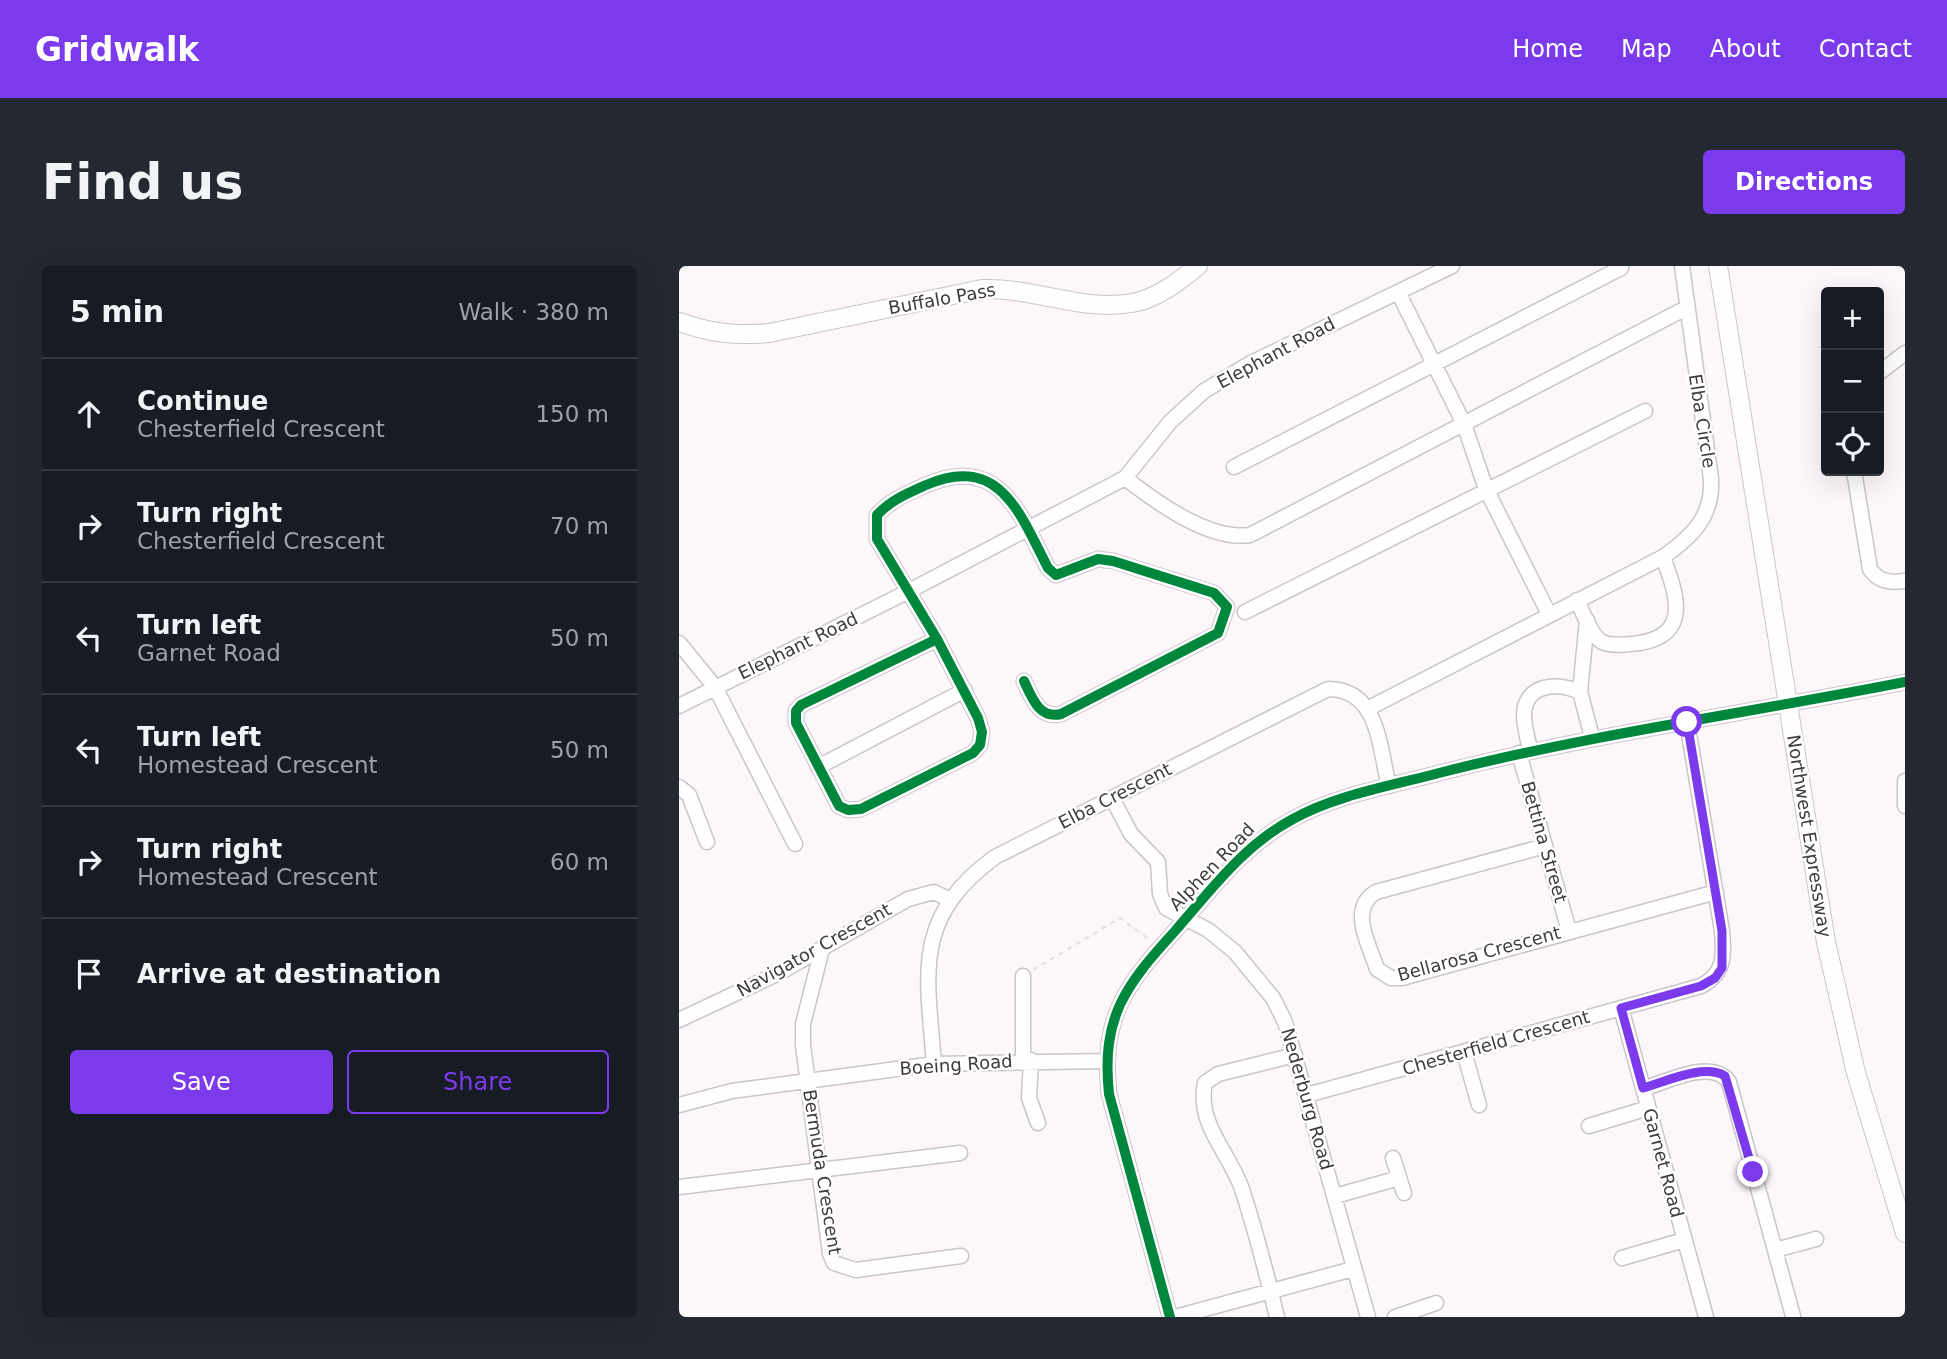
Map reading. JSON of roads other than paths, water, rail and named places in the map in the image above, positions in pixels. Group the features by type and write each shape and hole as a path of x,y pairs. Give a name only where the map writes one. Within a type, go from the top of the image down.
{"main road":[{"name":"Buffalo Pass","path":"679,321 707,332 735,336 769,333 982,289 1012,288 1081,303 1134,303 1155,295 1198,266"},
{"name":"Northwest Expressway","path":"1718,266 1793,704 1852,1020 1871,1092 1905,1199"},
{"name":"Northwest Expressway","path":"1727,266 1839,1006 1876,1145 1905,1233"}],"street":[{"name":"Elephant Road","path":"679,706 907,593 1125,478 1170,422 1205,391 1249,364 1452,266"},
{"name":"Elba Circle","path":"1370,708 1663,557 1686,541 1701,523 1712,495 1682,266"},
{"path":"1234,467 1621,268"},
{"path":"1398,292 1464,424 1486,489 1549,614"},
{"path":"1125,478 1154,501 1189,520 1229,534 1250,535 1686,309"},
{"path":"1884,369 1905,353"},
{"path":"1245,611 1645,411"},
{"path":"937,639 801,705 796,711 796,723 839,806 848,810 861,809 972,753 980,745 982,732 965,690 937,639 877,539 877,515 886,505 906,494 954,475 984,479 1009,497 1029,529 1048,568 1056,575 1098,559 1113,561 1215,593 1227,607 1218,633 1062,714 1049,714 1039,709 1024,681"},
{"path":"1855,476 1870,569 1875,578 1905,581"},
{"path":"1577,600 1595,636 1603,642 1615,645 1654,640 1666,634 1673,625 1675,597 1663,557"},
{"path":"1587,620 1580,692 1592,737"},
{"path":"679,643 715,687 795,844"},
{"name":"Alphen Road","path":"1172,1317 1115,1121 1106,1061 1112,1027 1129,984 1186,917 1259,840 1316,808 1525,751 1905,682"},
{"name":"Bettina Street","path":"1569,930 1545,846 1525,751 1524,717 1529,700 1542,687 1556,684 1580,692"},
{"name":"Elba Crescent","path":"934,1064 927,974 929,953 934,931 950,900 972,873 995,857 1328,689 1352,693 1370,708"},
{"path":"818,767 965,690"},
{"path":"1370,708 1389,786"},
{"name":"Chesterfield Crescent","path":"1307,1096 1701,986 1715,978 1722,968 1724,955 1687,722"},
{"path":"1905,781 1905,806"},
{"path":"679,787 689,795 708,842"},
{"name":"Nederburg Road","path":"1112,798 1131,834 1159,862 1161,901 1174,914 1186,917 1217,938 1255,973 1279,1010 1307,1096 1368,1317"},
{"name":"Bellarosa Crescent","path":"1545,846 1376,892 1366,898 1360,914 1377,969 1391,978 1716,892"},
{"name":"Navigator Crescent","path":"679,1020 761,982 889,908 923,893 934,892 950,900"},
{"name":"Bermuda Crescent","path":"822,948 803,1024 819,1170 830,1254 834,1263 856,1270 961,1256"},
{"path":"1023,976 1029,1098 1038,1123"},
{"name":"Garnet Road","path":"1621,1008 1706,1317"},
{"path":"1464,1052 1479,1105"},
{"path":"1277,1317 1242,1188 1215,1139 1202,1099 1205,1083 1218,1074 1295,1055"},
{"name":"Boeing Road","path":"679,1105 732,1091 934,1064 1027,1060 1106,1061"},
{"path":"1643,1088 1702,1072 1712,1071 1725,1076 1793,1317"},
{"path":"1589,1126 1648,1108"},
{"path":"679,1187 960,1153"},
{"path":"1392,1158 1404,1193"},
{"path":"1335,1196 1399,1178"},
{"path":"1775,1250 1816,1239"},
{"path":"1622,1258 1684,1240"},
{"path":"1172,1317 1353,1269"},
{"path":"1395,1317 1436,1303"}]}
